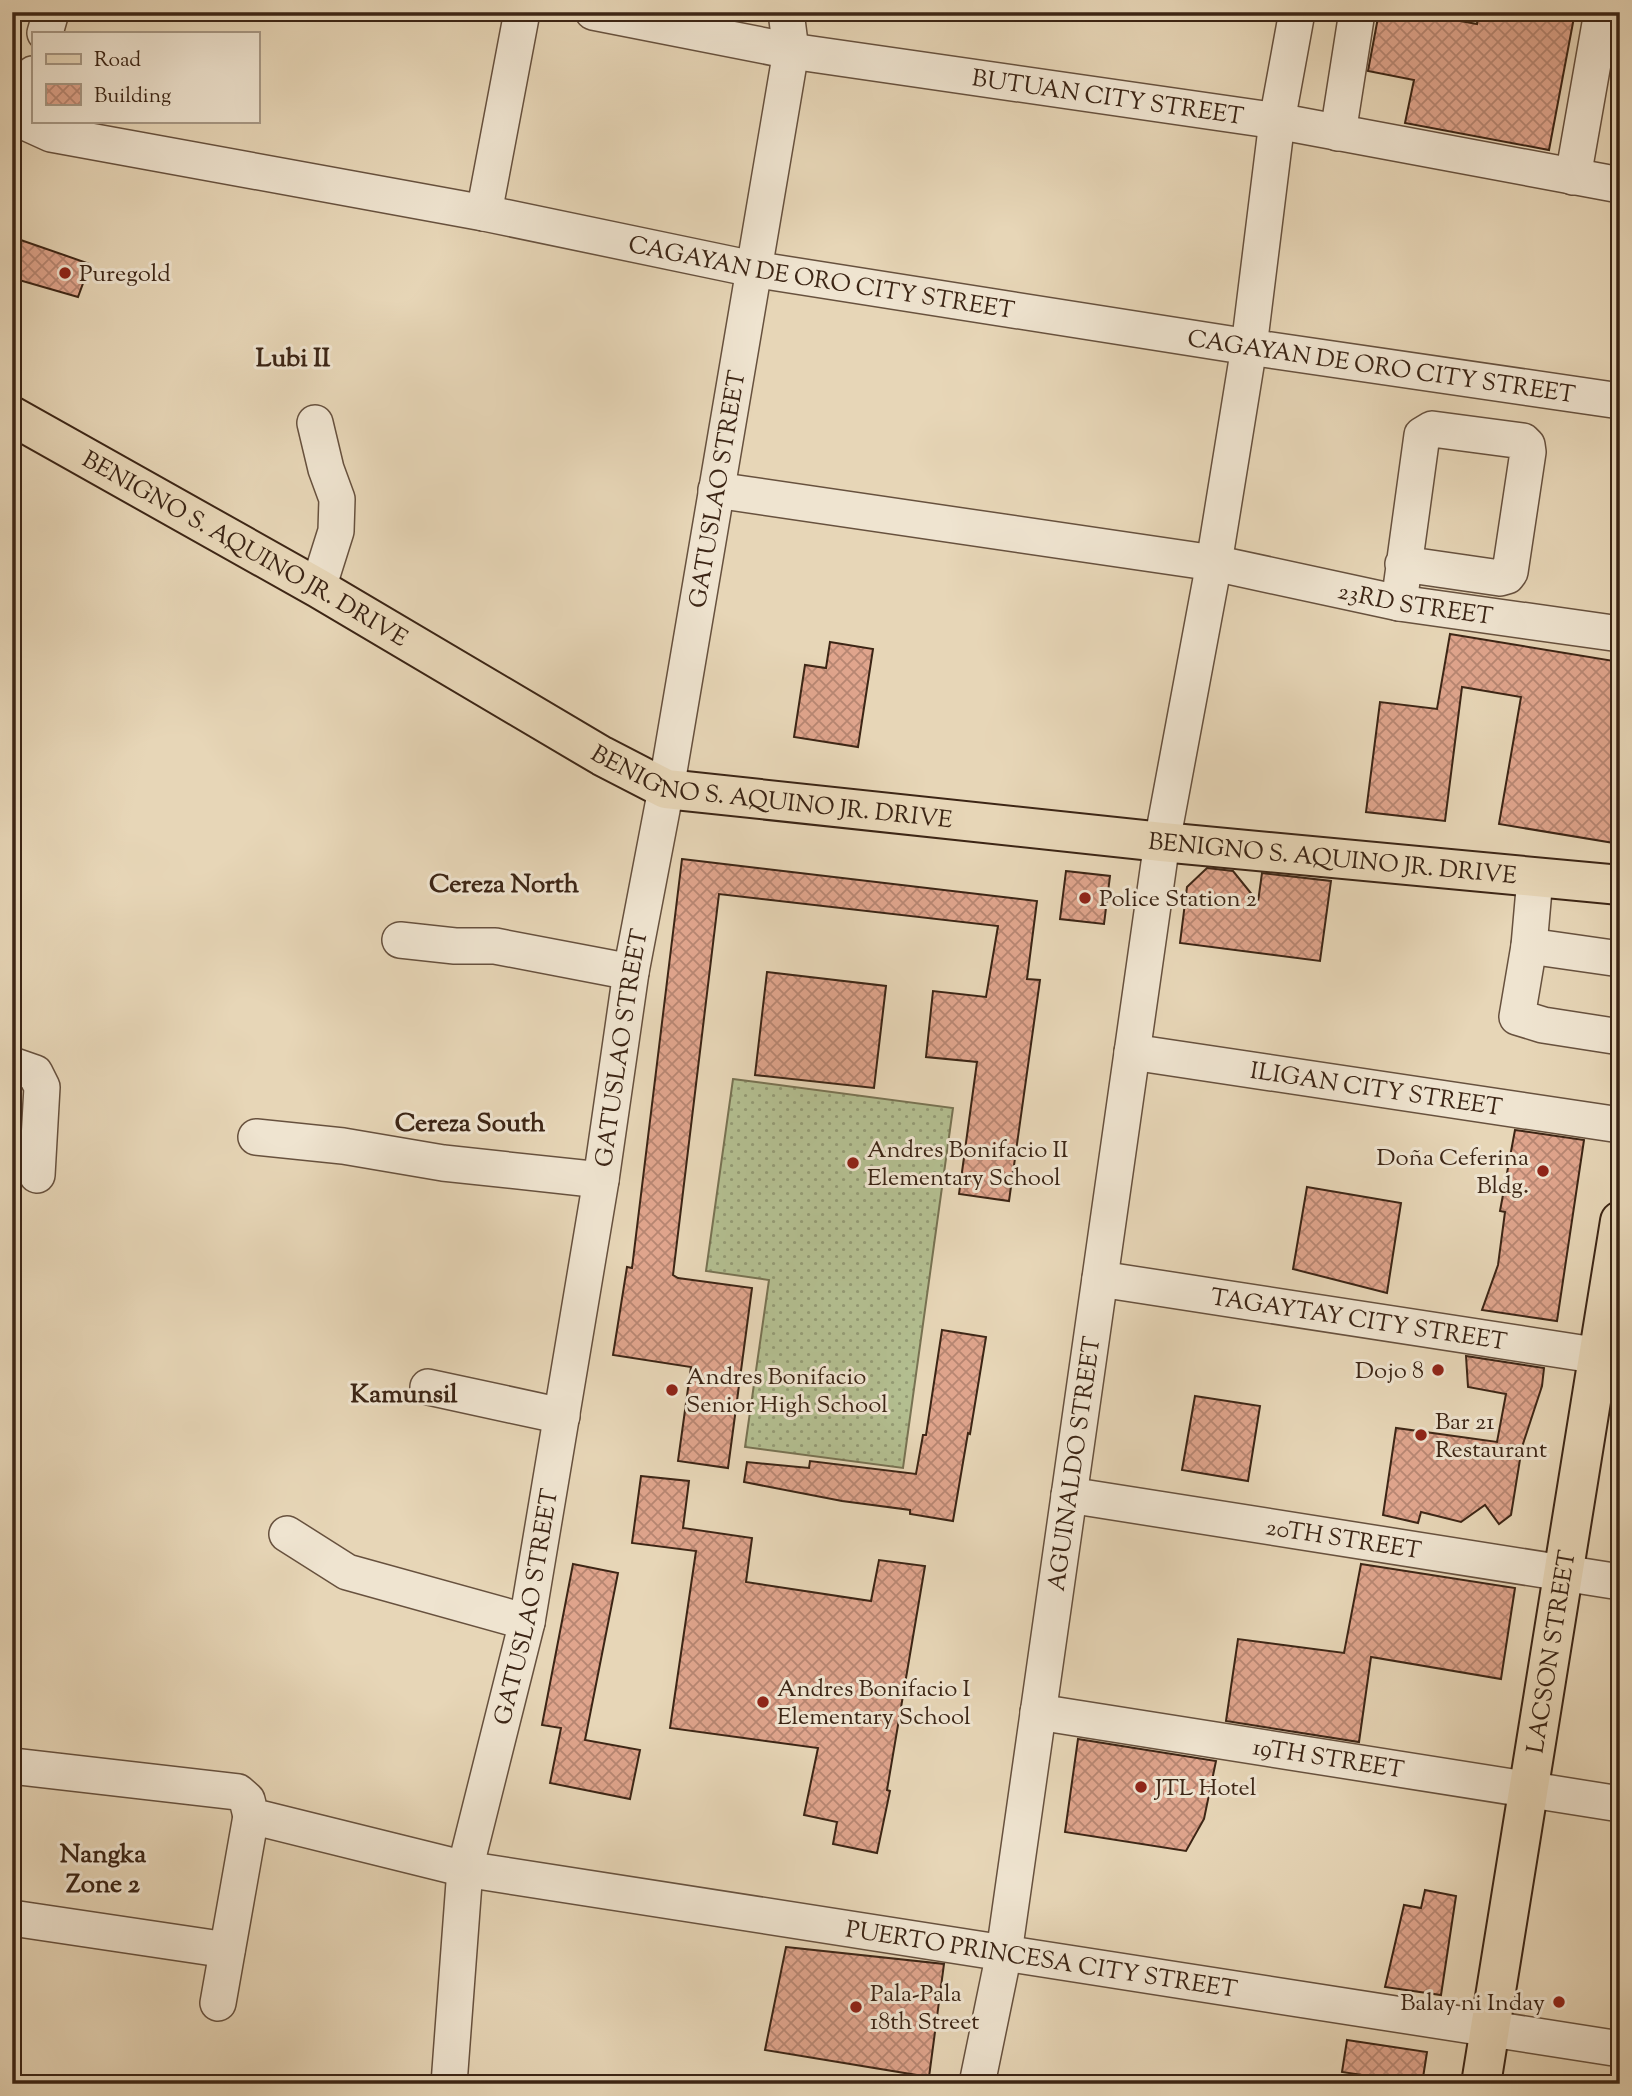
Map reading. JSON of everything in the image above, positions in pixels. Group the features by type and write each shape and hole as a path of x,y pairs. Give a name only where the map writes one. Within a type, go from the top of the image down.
{"main road":[{"name":"BENIGNO S. AQUINO JR. DRIVE","path":"12,416 318,588 602,756 666,789 1162,842 1620,885"},
{"name":"LACSON STREET","path":"1481,2084 1563,1573 1609,1357 1620,1221"}],"street":[{"path":"45,32 51,12"},
{"path":"484,213 522,12"},
{"name":"BUTUAN CITY STREET","path":"593,12 791,51 1277,121 1620,185"},
{"name":"GATUSLAO STREET","path":"449,2084 465,1869 527,1622 601,1180 631,972 666,789 791,51 786,12"},
{"name":"AGUINALDO STREET","path":"977,2084 1004,1953 1162,842 1214,563 1249,347 1277,121 1297,12"},
{"path":"1338,133 1357,12"},
{"path":"1573,177 1602,12"},
{"name":"CAGAYAN DE ORO CITY STREET","path":"32,79 26,109 29,124 51,134 484,213 753,269 1249,347 1620,401"},
{"path":"316,423 326,469 337,499 336,531 318,588"},
{"path":"1399,603 1403,564 1422,435 1432,429 1523,441 1527,445 1510,572 1507,576 1500,578 1403,564"},
{"name":"23RD STREET","path":"716,490 1214,563 1399,603 1620,634"},
{"path":"1535,878 1529,946 1517,1017 1544,1025 1620,1037"},
{"path":"400,940 454,946 495,946 631,972"},
{"path":"1529,946 1620,959"},
{"name":"ILIGAN CITY STREET","path":"1132,1052 1620,1125"},
{"path":"12,1065 35,1073 42,1087 37,1175"},
{"path":"256,1136 343,1146 443,1163 601,1180"},
{"name":"TAGAYTAY CITY STREET","path":"1100,1279 1609,1357"},
{"path":"428,1387 562,1416"},
{"name":"20TH STREET","path":"1069,1495 1620,1582"},
{"path":"287,1534 347,1572 527,1622"},
{"name":"19TH STREET","path":"1038,1712 1620,1804"},
{"path":"12,1766 238,1792 247,1800 251,1816 218,2003"},
{"name":"PUERTO PRINCESA CITY STREET","path":"251,1816 465,1869 1620,2049"},
{"path":"12,1918 227,1950"}],"green space":[{"path":"733,1079 953,1108 903,1468 745,1447 769,1280 706,1271"}],"building":[{"path":"1379,12 1412,12 1477,24 1479,12 1575,12 1549,150 1405,123 1414,80 1368,71"},
{"name":"Puregold","path":"12,237 90,264 78,297 12,278"},
{"path":"1450,634 1620,662 1620,844 1499,824 1521,697 1462,687 1445,821 1366,812 1380,702 1437,709"},
{"path":"830,642 873,649 858,747 794,737 805,665 826,668"},
{"path":"682,859 1037,901 1027,979 1040,980 1009,1201 959,1194 977,1062 926,1057 933,991 986,997 998,926 719,894 673,1275 678,1278 752,1288 728,1468 678,1461 691,1367 613,1355 627,1267 632,1268"},
{"path":"1207,868 1233,871 1258,902 1262,873 1331,881 1320,961 1180,943 1187,887"},
{"name":"Police Station 2","path":"1066,871 1110,876 1104,924 1060,919"},
{"path":"767,972 886,986 874,1088 755,1075"},
{"path":"1515,1130 1584,1140 1557,1321 1482,1310 1498,1265 1505,1212 1500,1211"},
{"path":"1307,1187 1401,1203 1387,1293 1293,1269"},
{"path":"942,1330 986,1337 953,1521 910,1514 910,1510 842,1501 744,1482 747,1462 809,1468 810,1461 916,1474 923,1435 926,1435"},
{"name":"Bar 21 Restaurant","path":"1466,1356 1544,1368 1542,1386 1522,1447 1511,1515 1499,1524 1485,1505 1461,1522 1421,1512 1418,1523 1383,1515 1396,1428 1497,1442 1506,1394 1468,1387"},
{"path":"1195,1396 1260,1406 1248,1481 1182,1470"},
{"path":"641,1476 689,1481 683,1528 752,1538 746,1582 871,1601 879,1560 925,1566 887,1790 890,1791 877,1853 833,1844 837,1822 804,1815 818,1748 670,1728 696,1551 632,1543"},
{"path":"573,1564 618,1573 585,1740 640,1750 630,1799 550,1783 561,1728 542,1725"},
{"path":"1361,1564 1515,1588 1501,1679 1371,1657 1359,1742 1226,1721 1238,1639 1344,1653"},
{"name":"JTL Hotel","path":"1078,1739 1216,1761 1204,1819 1186,1851 1065,1832"},
{"path":"1425,1890 1456,1896 1441,1995 1385,1987 1404,1905 1421,1908"},
{"name":"Pala-Pala 18th Street","path":"786,1947 944,1964 929,2077 765,2050"},
{"path":"1347,2040 1427,2052 1422,2084 1342,2072"}],"place":[{"name":"Puregold","path":"65,273"},
{"name":"Police Station 2","path":"1085,898"},
{"name":"Andres Bonifacio II Elementary School","path":"853,1163"},
{"name":"Doña Ceferina Bldg.","path":"1543,1171"},
{"name":"Dojo 8","path":"1438,1370"},
{"name":"Andres Bonifacio Senior High School","path":"672,1390"},
{"name":"Bar 21 Restaurant","path":"1421,1435"},
{"name":"Andres Bonifacio I Elementary School","path":"763,1702"},
{"name":"JTL Hotel","path":"1141,1787"},
{"name":"Balay ni Inday","path":"1559,2002"},
{"name":"Pala-Pala 18th Street","path":"856,2007"}],"district":[{"name":"Lubi II","path":"293,357"},
{"name":"Cereza North","path":"504,883"},
{"name":"Cereza South","path":"470,1122"},
{"name":"Kamunsil","path":"404,1393"},
{"name":"Nangka Zone 2","path":"103,1868"}]}
